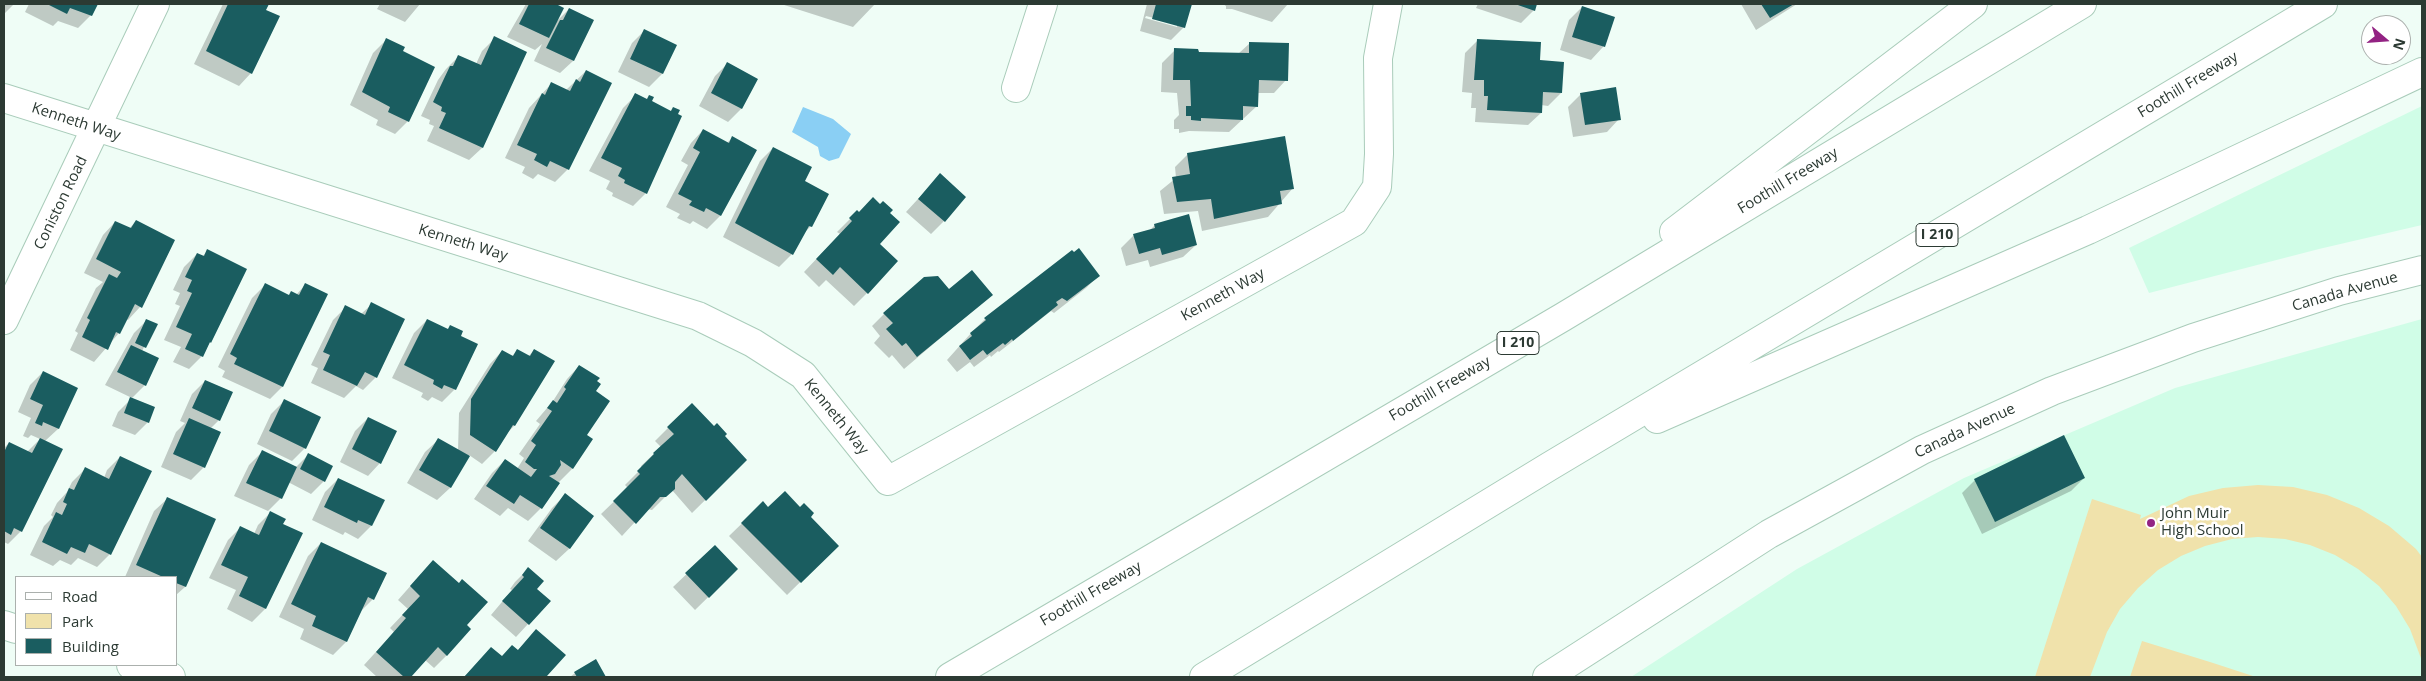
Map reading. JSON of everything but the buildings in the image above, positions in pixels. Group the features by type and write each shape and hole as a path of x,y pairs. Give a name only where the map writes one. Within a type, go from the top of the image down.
{"main road":[{"name":"Coniston Road","path":"4,320 155,4"},
{"path":"1016,88 1043,4"},
{"name":"Kenneth Way","path":"4,98 698,316 753,343 803,375 888,481 1354,222 1376,187 1379,154 1378,58 1388,4"},
{"path":"1563,317 1973,4"},
{"name":"Foothill Freeway","path":"950,677 1563,317 2082,4"},
{"name":"Foothill Freeway","path":"1204,677 1550,466 2324,4"},
{"path":"1550,466 2088,230 2422,72"},
{"name":"Canada Avenue","path":"1547,677 1769,534 1922,450 2052,391 2193,338 2339,291 2422,270"},
{"path":"134,666 171,677"}],"shaded area":[{"path":"2422,106 2422,225 2319,249 2149,293 2129,248"},
{"name":"John Muir High School","path":"2422,319 2422,677 1631,677 1797,569 1964,478 2175,388"}],"green space":[{"path":"2258,485 2293,487 2327,495 2359,508 2389,526 2416,549 2422,557 2422,661 2410,629 2396,606 2379,586 2358,569 2335,555 2310,545 2285,539 2258,537 2232,539 2205,546 2181,556 2158,570 2138,588 2120,609 2107,632 2090,677 2035,677 2092,499 2141,515 2140,519 2189,496 2223,488"},
{"path":"2142,641 2210,662 2256,677 2130,677"}],"water":[{"path":"803,107 833,119 851,134 839,158 829,161 820,156 818,147 792,132"}],"place":[{"name":"John Muir High School","path":"2151,523"}]}
